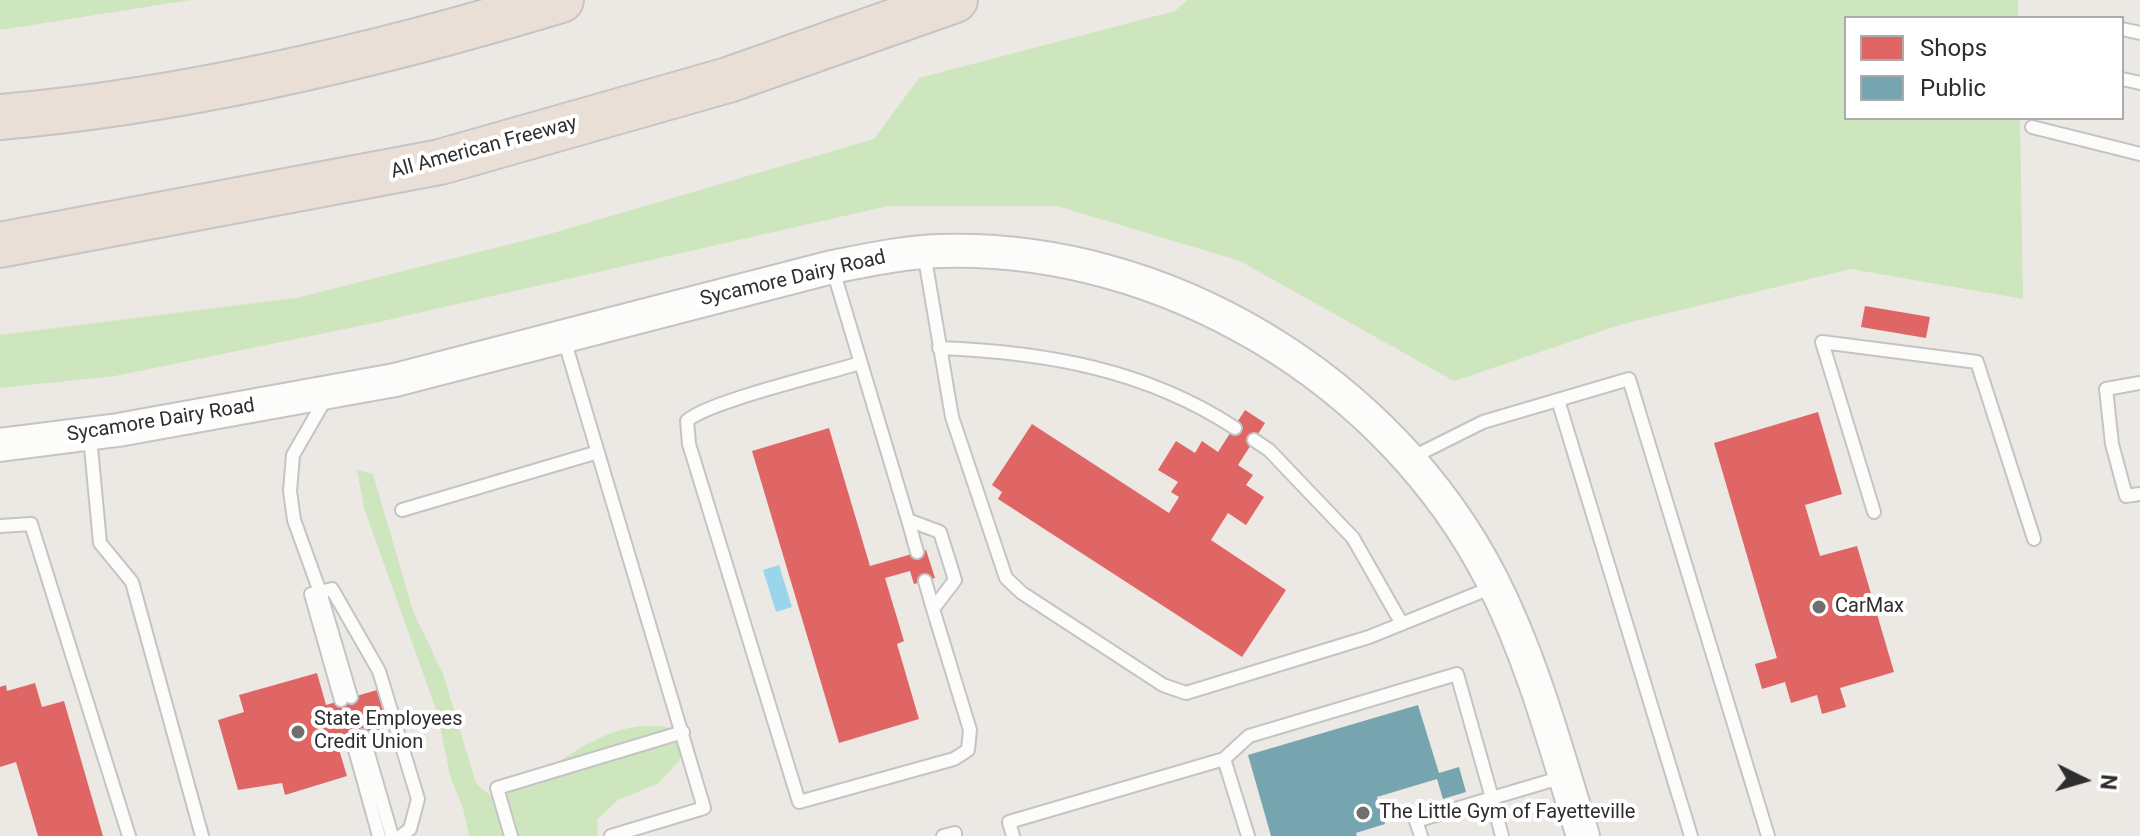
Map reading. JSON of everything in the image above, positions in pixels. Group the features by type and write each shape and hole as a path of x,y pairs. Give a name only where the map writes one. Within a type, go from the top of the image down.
{"highway":[{"path":"0,117 123,100 342,59 561,0"},
{"name":"All American Freeway","path":"0,245 440,162 728,80 955,0"}],"street":[{"name":"Sycamore Dairy Road","path":"0,445 89,433 395,380 832,267 924,253 1039,257 1132,279 1178,295 1223,316 1306,365 1378,426 1439,495 1495,587 1536,683 1583,836"}],"lane":[{"path":"2032,127 2140,154"},
{"path":"924,253 952,417 1006,578 1022,593 1163,685 1186,693 1402,624 1495,587"},
{"path":"832,267 917,552"},
{"path":"563,336 704,808 611,836"},
{"path":"1874,512 1822,342 1977,362 2034,539"},
{"path":"939,348 1052,357 1131,377 1202,406 1235,428"},
{"path":"860,363 723,403 694,414 687,421 689,444 799,802 954,759 968,750 970,730 925,581"},
{"path":"1408,459 1483,422 1629,379 1768,836"},
{"path":"2140,383 2106,389 2112,444 2126,496 2140,494"},
{"path":"329,392 293,455 290,491 294,520 346,699"},
{"path":"1558,400 1691,836"},
{"path":"89,433 100,543 132,582 202,836"},
{"path":"1254,440 1269,450 1353,538 1402,624"},
{"path":"402,510 598,452"},
{"path":"908,520 940,532 955,580 933,609"},
{"path":"0,526 31,524 129,836"},
{"path":"316,593 332,589 379,671 418,799 410,829 401,836"},
{"path":"1013,836 1009,822 1224,759 1249,736 1457,674 1502,836"},
{"path":"511,836 497,788 683,732"},
{"path":"379,836 358,737 392,836"},
{"path":"1224,759 1248,836"},
{"path":"1421,836 1416,821 1565,777"},
{"path":"943,836 955,833 955,836"}],"green space":[{"path":"0,0 190,0 0,30"},
{"path":"1187,0 2018,0 2018,16 1844,16 1844,120 2020,120 2023,299 1851,269 1623,324 1454,381 1240,261 1057,206 888,206 374,323 115,376 0,388 0,335 296,298 546,235 874,139 919,78 1175,11"},
{"path":"357,470 373,474 413,611 443,674 476,783 494,799 608,734 632,727 657,726 684,732 682,757 659,783 618,800 597,820 598,836 469,836 463,808 450,776 438,715 364,508"}],"water":[{"path":"779,565 792,607 776,612 763,570"}],"building: Shops":[{"path":"1865,306 1930,317 1926,338 1861,327"},
{"path":"1245,410 1265,423 1238,465 1253,475 1246,485 1264,497 1246,525 1228,513 1211,540 1286,590 1242,657 998,499 1002,492 992,485 1032,424 1169,513 1179,497 1171,492 1178,482 1158,470 1176,441 1195,453 1202,441 1218,452"},
{"name":"CarMax","path":"1818,412 1842,494 1805,505 1820,556 1857,546 1894,672 1840,688 1846,707 1822,714 1817,695 1791,703 1785,682 1762,689 1755,664 1777,658 1714,443"},
{"path":"829,428 870,566 926,550 935,578 914,584 910,571 885,578 904,641 897,644 919,719 839,743 752,451"},
{"name":"State Employees Credit Union","path":"317,673 326,705 377,690 388,728 337,743 347,776 285,795 282,783 238,790 218,720 244,712 239,695"},
{"path":"35,683 42,707 64,701 103,836 38,836 16,762 0,767 0,687 6,685 7,691"}],"building: Public":[{"path":"1418,705 1439,773 1459,767 1466,792 1443,799 1437,779 1377,797 1385,824 1356,833 1357,836 1271,836 1248,755"}],"place":[{"name":"CarMax","path":"1819,607"},
{"name":"State Employees Credit Union","path":"298,732"},
{"name":"The Little Gym of Fayetteville","path":"1363,813"}]}
